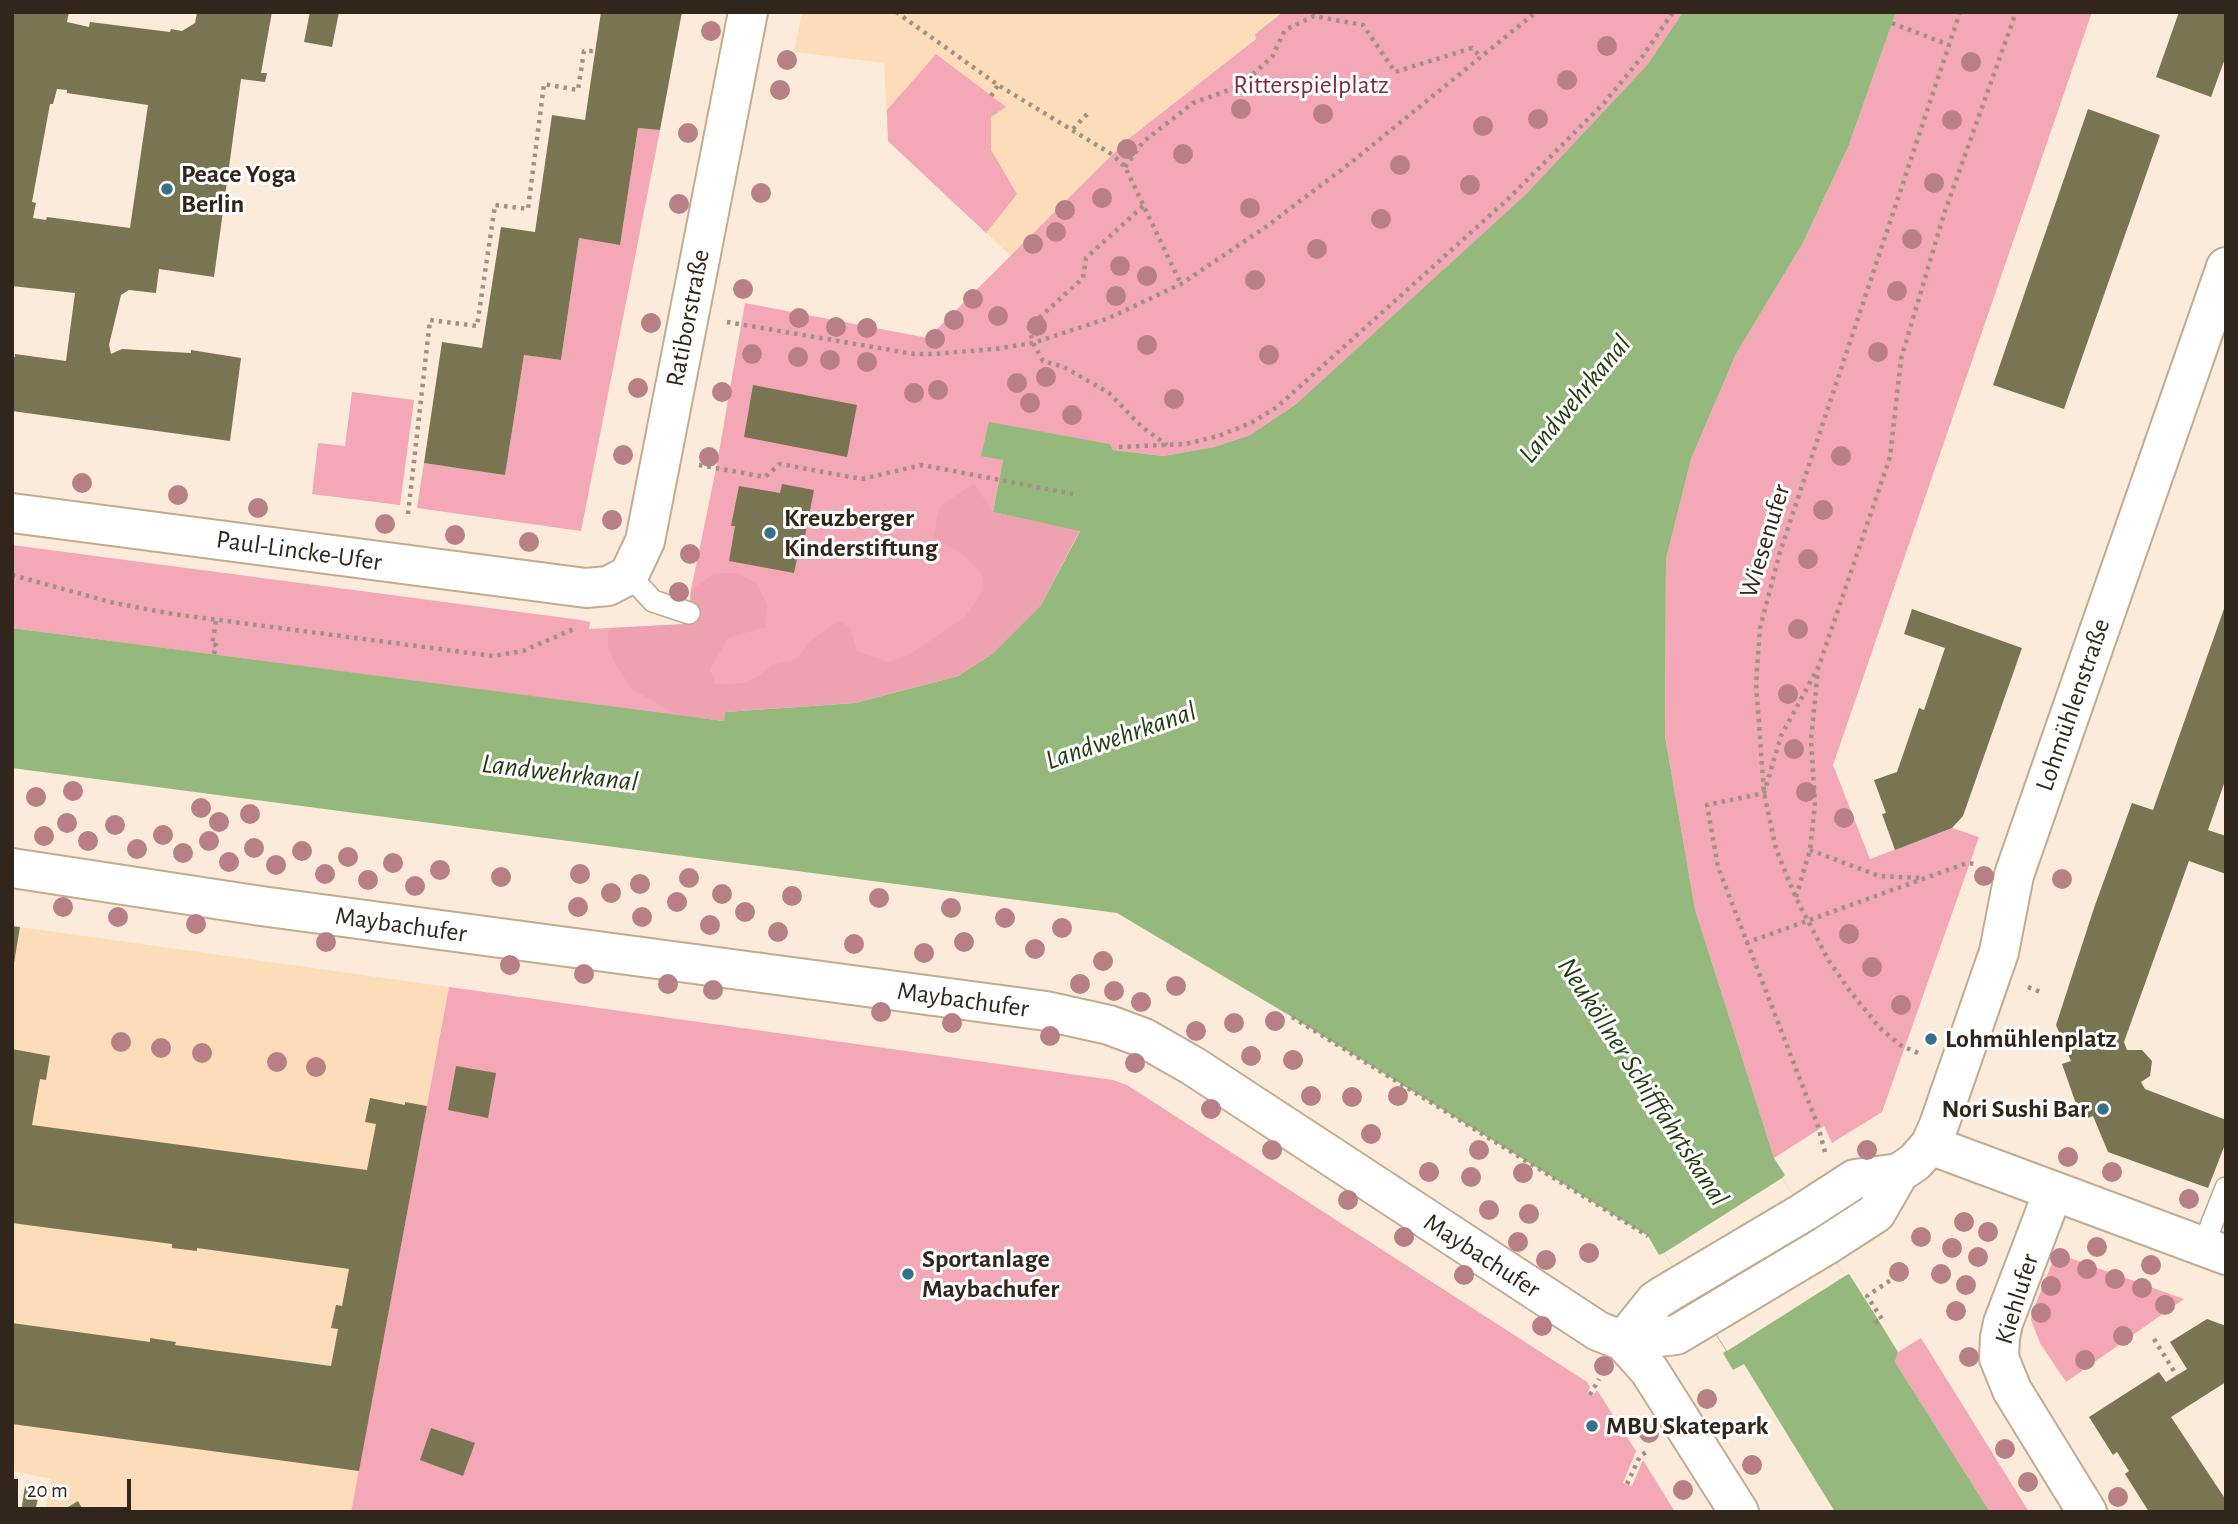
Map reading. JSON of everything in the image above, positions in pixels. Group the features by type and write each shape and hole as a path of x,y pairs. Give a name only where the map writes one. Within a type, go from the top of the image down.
{"street":[{"name":"Ratiborstraße","path":"629,575 645,541 748,12"},
{"name":"Lohmühlenstraße","path":"1930,1145 1999,952 2014,875 2214,337 2226,267"},
{"name":"Paul-Lincke-Ufer","path":"12,513 586,589 608,586 629,575"},
{"name":"Maybachufer","path":"12,868 274,908 1046,1011 1109,1025 1144,1038 1193,1066 1575,1317 1598,1331 1623,1341 1648,1370 1739,1512"},
{"path":"1623,1341 1676,1335 1877,1213 1899,1173 1915,1162 1930,1145 2215,1250"},
{"path":"1623,1341 1655,1301 1684,1283 1855,1179 1899,1173"},
{"name":"Kiehlufer","path":"2053,1192 2000,1337 1999,1358 2006,1379 2029,1420 2087,1512"}],"lane":[{"path":"629,575 653,601 689,613"},
{"path":"2215,1250 2226,1188"}],"path":[{"path":"896,12 998,85 1113,155 1125,167 1181,284"},
{"path":"689,316 914,354 995,349 1034,343 1109,318 1181,284 1278,218 1536,12"},
{"path":"1119,447 1186,444 1218,436 1251,423 1277,407 1507,200 1604,103 1642,57 1673,12"},
{"name":"Wiesenufer","path":"1918,1053 1900,1045 1880,1028 1849,990 1806,920 1796,898 1776,849 1764,793 1756,684 1760,628 1780,552 1960,12"},
{"path":"1828,1163 1818,1126 1718,867 1707,805 1764,793 1781,736 1819,666 1890,457 1901,359 1944,214 2016,12"},
{"path":"1125,167 1143,142 1194,103 1240,86 1272,57 1285,30 1314,16 1363,25 1395,72 1472,48 1481,57"},
{"path":"1892,23 1949,45"},
{"path":"408,514 430,320 477,326 495,205 528,209 544,84 578,90 584,51 595,51"},
{"path":"991,96 998,85"},
{"path":"1073,129 1090,111"},
{"path":"1143,206 1086,258 1083,278 1029,327 1043,361 1064,367 1110,393 1142,427 1167,445"},
{"path":"699,466 765,477 780,464 862,479 922,465 1073,494"},
{"path":"12,575 114,603 216,621 493,656 523,651 580,626"},
{"path":"214,654 216,645 212,645 216,621"},
{"path":"1796,898 1810,850 1815,804 1811,740 1819,666"},
{"path":"1810,850 1880,876 1923,878"},
{"path":"1746,943 1923,878 1967,863 1975,864"},
{"path":"2027,987 2043,993"},
{"path":"1292,1017 1648,1236"},
{"path":"1875,1323 1881,1319 1867,1296 1897,1276"},
{"path":"2154,1339 2177,1376"},
{"path":"1590,1395 1599,1379"},
{"path":"1627,1484 1640,1456 1646,1452"}],"shaded area":[{"path":"802,12 1283,12 1255,34 1257,38 1127,140 1012,257 888,141 884,63 794,52"},
{"path":"974,484 993,512 1080,530 1041,605 992,654 958,676 855,703 725,712 724,721 677,715 632,689 614,662 607,641 610,628 688,624 691,590 715,573 737,573 757,584 767,605 765,627 728,638 710,669 715,684 744,683 773,664 798,659 809,642 838,621 850,627 857,651 888,662 909,655 965,617 984,589 981,573 964,555 933,538 940,506"},
{"path":"20,927 449,987 351,1512 45,1512 51,1479 12,1471 12,970"}],"green space":[{"name":"Ritterspielplatz","path":"1283,12 1683,12 1647,65 1526,194 1296,404 1250,435 1214,447 1163,456 1113,450 1110,444 989,423 1003,460 993,512 992,654 696,718 12,628 12,545 581,620 590,622 589,629 688,624 691,590 716,469 745,303 928,338 1127,140 1256,39 1255,34"},
{"path":"1896,12 2092,12 1833,765 1870,859 1952,828 1979,837 1882,1112 1832,1143 1824,1126 1774,1158 1695,909 1665,736 1666,559 1691,459 1736,354 1803,243 1849,145"},
{"path":"936,54 1006,107 991,117 991,150 1017,194 986,233 888,141 887,110"},
{"path":"638,128 660,130 581,531 417,508 424,463 505,474 524,355 561,360 579,238 620,244"},
{"path":"352,392 414,400 400,505 312,494 318,443 345,446"},
{"name":"Sportanlage Maybachufer","path":"449,987 1113,1080 1127,1085 1587,1382 1590,1387 1588,1392 1593,1396 1597,1390 1636,1451 1623,1483 1632,1486 1643,1460 1675,1512 351,1512"},
{"path":"2056,1253 2184,1299 2066,1382 2040,1343 2031,1320"},
{"path":"1921,1338 2029,1512 1990,1512 1895,1362 1898,1352"}],"water":[{"path":"1683,12 1896,12 1849,145 1803,243 1736,354 1691,459 1666,559 1665,736 1695,909 1774,1158 1785,1175 1782,1178 1845,1276 1849,1274 1879,1321 1898,1352 1895,1362 1990,1512 1835,1512 1744,1364 1733,1370 1723,1353 1726,1351 1664,1253 1659,1255 1648,1236 1117,913 12,768 12,628 724,721 725,712 855,703 958,676 992,654 1041,605 1080,531 993,512 1003,460 981,456 989,422 1110,444 1113,450 1163,456 1214,447 1250,435 1296,404 1526,194 1647,65"}],"pier":[{"path":"1782,1178 1845,1276 1727,1351 1664,1253"}],"building":[{"path":"12,12 69,12 67,22 89,27 90,22 170,32 171,29 182,31 195,23 197,12 272,12 261,73 267,73 265,82 241,79 214,277 159,269 156,293 129,290 121,295 109,345 111,354 122,349 191,353 191,350 241,358 230,441 12,411 12,357 15,357 15,354 66,361 75,293 12,286","holes":["57,89 67,90 67,93 148,105 130,228 47,217 46,220 33,218 36,203 32,202 50,104 53,104"]},
{"path":"310,12 339,12 332,47 304,42"},
{"path":"601,12 682,12 660,130 638,128 620,245 579,238 561,360 524,355 505,475 424,463 442,342 482,348 501,227 535,232 552,115 585,120"},
{"path":"2179,12 2226,12 2226,56 2211,97 2156,77"},
{"path":"2088,109 2160,135 2064,409 1993,385"},
{"path":"753,385 857,405 847,457 744,437"},
{"name":"Kreuzberger Kinderstiftung","path":"782,484 814,490 804,541 801,540 794,573 729,561 735,526 731,526 739,486 780,493"},
{"path":"2226,603 2226,778 2208,830 2226,836 2226,874 2189,861 2124,1042 2127,1050 2142,1050 2152,1061 2150,1076 2141,1082 2145,1089 2226,1120 2226,1142 2208,1188 2108,1152 2093,1116 2085,1119 2075,1101 2062,1064 2071,1061 2056,1025 2132,803 2153,810"},
{"path":"1912,609 2022,648 1963,816 1952,828 1895,850 1882,814 1886,813 1874,780 1897,772 1919,708 1924,710 1945,648 1904,634"},
{"path":"12,926 20,927 14,963 12,963"},
{"path":"12,1049 50,1056 46,1080 40,1079 32,1125 367,1170 376,1124 365,1122 370,1098 427,1106 359,1471 12,1424 12,1323 150,1342 150,1338 176,1342 175,1345 331,1366 338,1329 331,1328 336,1305 342,1306 349,1269 197,1248 197,1251 172,1248 172,1244 12,1223"},
{"path":"456,1066 496,1073 488,1118 448,1110"},
{"path":"2207,1319 2226,1326 2226,1382 2171,1417 2226,1500 2226,1512 2149,1512 2125,1474 2129,1471 2117,1452 2113,1455 2089,1417 2159,1372 2166,1382 2187,1369 2170,1342"},
{"path":"431,1428 475,1443 463,1476 420,1460"},
{"path":"25,1486 40,1489 35,1512 21,1512"},
{"path":"78,1501 84,1512 64,1512 63,1510"}],"place":[{"name":"Peace Yoga Berlin","path":"167,189"},
{"name":"Kreuzberger Kinderstiftung","path":"770,533"},
{"name":"Lohmühlenplatz","path":"1931,1039"},
{"name":"Nori Sushi Bar","path":"2103,1109"},
{"name":"Sportanlage Maybachufer","path":"908,1274"},
{"name":"MBU Skatepark","path":"1592,1426"}],"water label":[{"name":"Landwehrkanal","path":"1575,399"},
{"name":"Landwehrkanal","path":"1121,736"},
{"name":"Landwehrkanal","path":"560,773"},
{"name":"Neuköllner Schifffahrtskanal","path":"1643,1082"}]}
